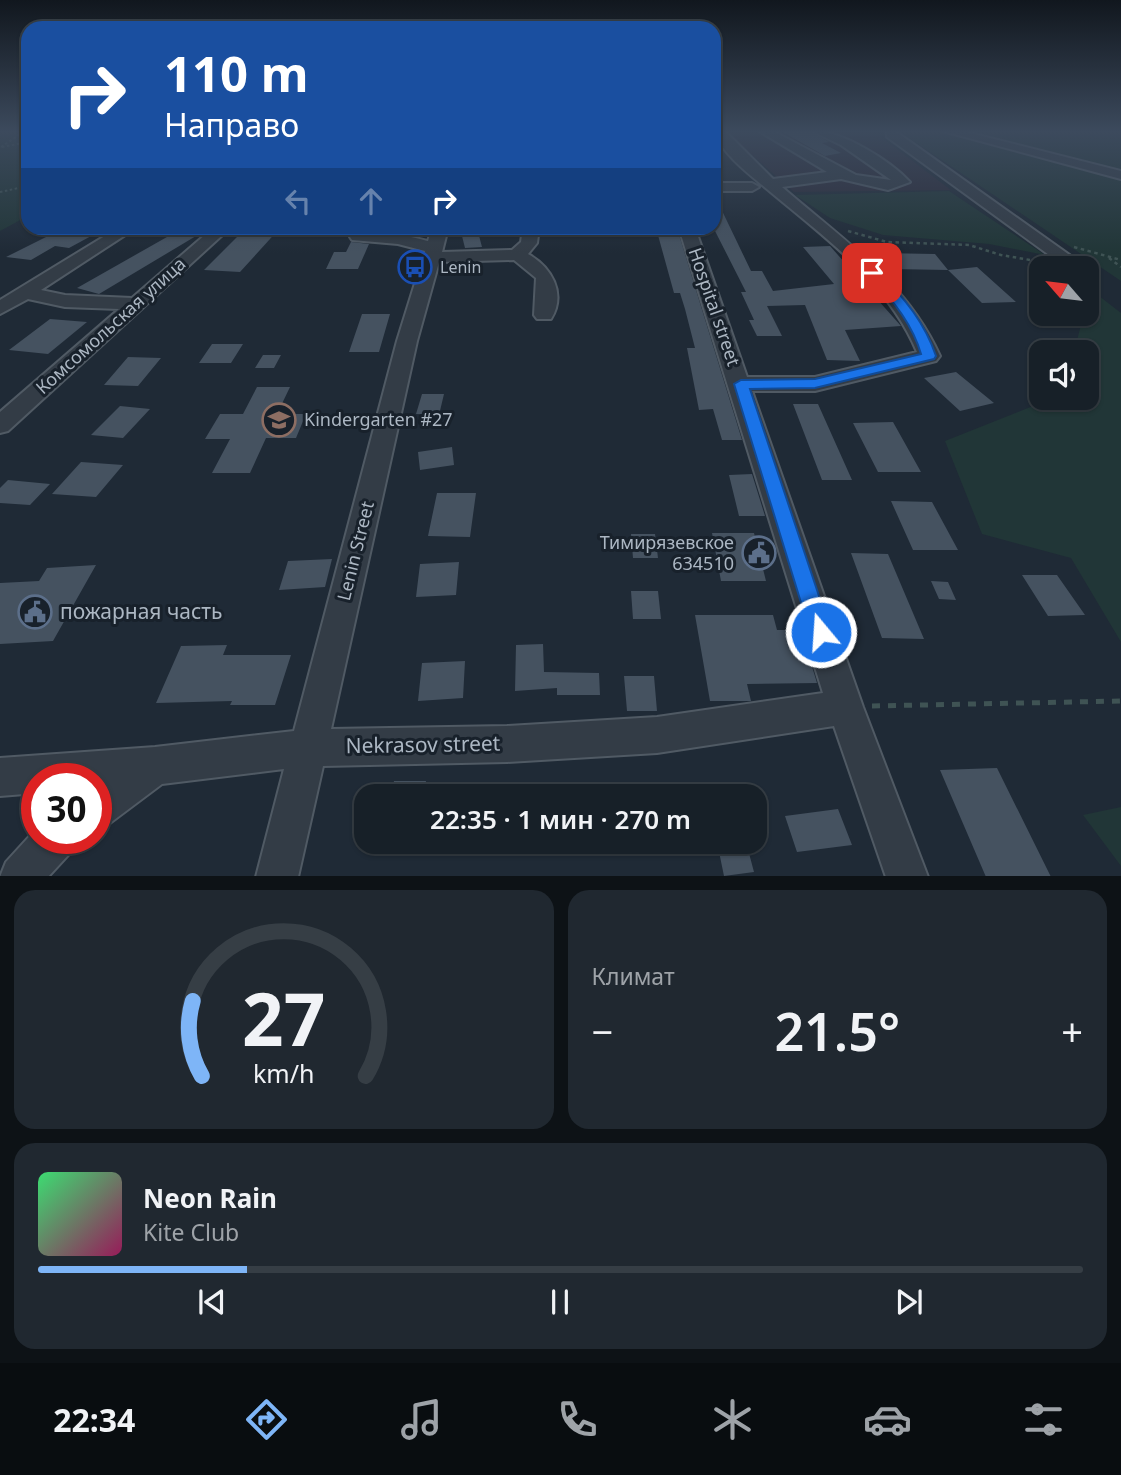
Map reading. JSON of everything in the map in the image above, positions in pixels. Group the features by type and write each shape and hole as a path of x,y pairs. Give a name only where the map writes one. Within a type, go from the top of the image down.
{"street":[{"path":"741,384 815,384 929,356 922,335 890,289 838,240 761,186 750,172"},
{"path":"834,172 887,185 903,182 888,172"},
{"path":"937,172 1062,256"},
{"path":"721,187 761,186 839,175"},
{"path":"0,308 116,235"},
{"name":"Комсомольская улица","path":"0,425 214,235"},
{"path":"517,255 529,243 530,235"},
{"name":"Hospital street","path":"689,235 741,384 845,707 907,876"},
{"path":"358,237 398,239 517,255 541,269 546,277 548,287 544,315"},
{"name":"Lenin Street","path":"277,876 407,341 436,244"},
{"path":"22,292 65,301 138,304"},
{"name":"Nekrasov street","path":"0,777 155,766 307,748 508,744 657,735 845,707"},
{"path":"112,797 155,766"},
{"path":"23,876 39,854"}],"path":[{"path":"0,192 21,188"},
{"path":"841,228 887,242 969,244 1001,255 1029,259"},
{"path":"1032,235 1121,260"},
{"path":"1105,255 1121,267"},
{"path":"845,707 1121,701"}],"shaded area":[{"path":"771,172 927,172 951,190 794,192"}],"green space":[{"path":"0,172 21,172 21,220 0,231"},
{"path":"960,172 1121,172 1121,281 1099,266 1099,256 1084,256"},
{"path":"949,191 1045,255 989,244 883,235 830,218 795,195"},
{"path":"1099,296 1121,313 1121,642 1071,558 982,534 945,441 1029,408 1029,410 1099,410 1099,340 1077,340 1081,326 1099,326"},
{"path":"1121,807 1121,866 1083,815"}],"building":[{"path":"721,209 751,271 762,271 773,291 834,284 803,247 830,246 901,326 845,330 860,361 827,360 805,305 767,306 782,336 757,336 749,320 754,320 741,292 746,292 717,235 721,235"},
{"path":"50,235 93,235 69,248 55,246 31,260 6,257"},
{"path":"170,235 196,236 99,294 77,288"},
{"path":"239,235 274,235 240,272 204,270"},
{"path":"462,235 479,235 482,247 465,248"},
{"path":"658,235 679,235 742,440 722,440 713,409 699,410 687,348 695,348 680,293 674,293"},
{"path":"351,242 369,244 358,269 326,269 334,252 346,252"},
{"path":"880,253 935,254 948,270 891,269"},
{"path":"977,267 1016,302 982,303 948,270"},
{"path":"362,314 390,314 379,352 349,352"},
{"path":"50,319 87,322 48,354 9,350"},
{"path":"212,344 243,344 231,363 199,363"},
{"path":"263,355 281,355 274,368 255,368"},
{"path":"128,357 161,358 138,386 104,385"},
{"path":"956,372 994,403 960,411 924,378"},
{"path":"257,387 290,387 277,414 306,414 296,438 266,438 250,473 212,473 230,439 205,439 220,414 243,414"},
{"path":"422,394 444,394 439,415 416,414"},
{"path":"793,404 818,404 852,480 822,480"},
{"path":"120,406 150,409 123,438 91,435"},
{"path":"893,422 921,472 878,472 853,423"},
{"path":"452,447 454,465 420,470 418,452"},
{"path":"81,462 123,465 96,497 52,494"},
{"path":"752,474 765,516 739,516 729,475"},
{"path":"8,480 50,484 30,505 0,503 0,488"},
{"path":"437,493 476,493 470,537 428,536"},
{"path":"891,501 932,502 958,550 913,550"},
{"path":"712,533 754,533 766,581 721,581"},
{"path":"631,534 655,534 658,558 633,558"},
{"path":"851,553 888,554 924,639 882,638"},
{"path":"332,559 325,587 279,590 288,561"},
{"path":"459,562 456,595 416,597 420,564"},
{"name":"пожарная часть","path":"96,565 53,641 0,644 0,583 39,581 47,568"},
{"path":"1022,575 1057,575 1085,615 1048,616"},
{"path":"931,581 948,582 956,600 939,599"},
{"path":"631,591 658,591 661,619 633,619"},
{"path":"695,615 773,615 777,630 801,630 817,683 747,684 751,701 710,701"},
{"path":"543,644 544,672 599,673 600,695 557,695 557,688 515,691 516,645"},
{"path":"227,645 223,655 291,655 275,705 230,705 232,701 156,703 181,646"},
{"path":"465,661 463,698 418,701 422,663"},
{"path":"624,676 654,676 657,711 627,711"},
{"path":"997,768 1051,876 986,876 940,770"},
{"path":"394,781 426,781 426,784 393,784"},
{"path":"838,809 852,845 797,852 785,816"},
{"path":"719,854 749,854 754,872 724,876"}],"place":[{"name":"Lenin","path":"415,267"},
{"name":"Kindergarten #27","path":"279,420"},
{"name":"Тимирязевское 634510","path":"759,553"},
{"name":"пожарная часть","path":"35,612"}],"route":[{"path":"821,632 741,384 815,384 869,370 903,365 929,356 922,335 890,289 872,273"}]}
